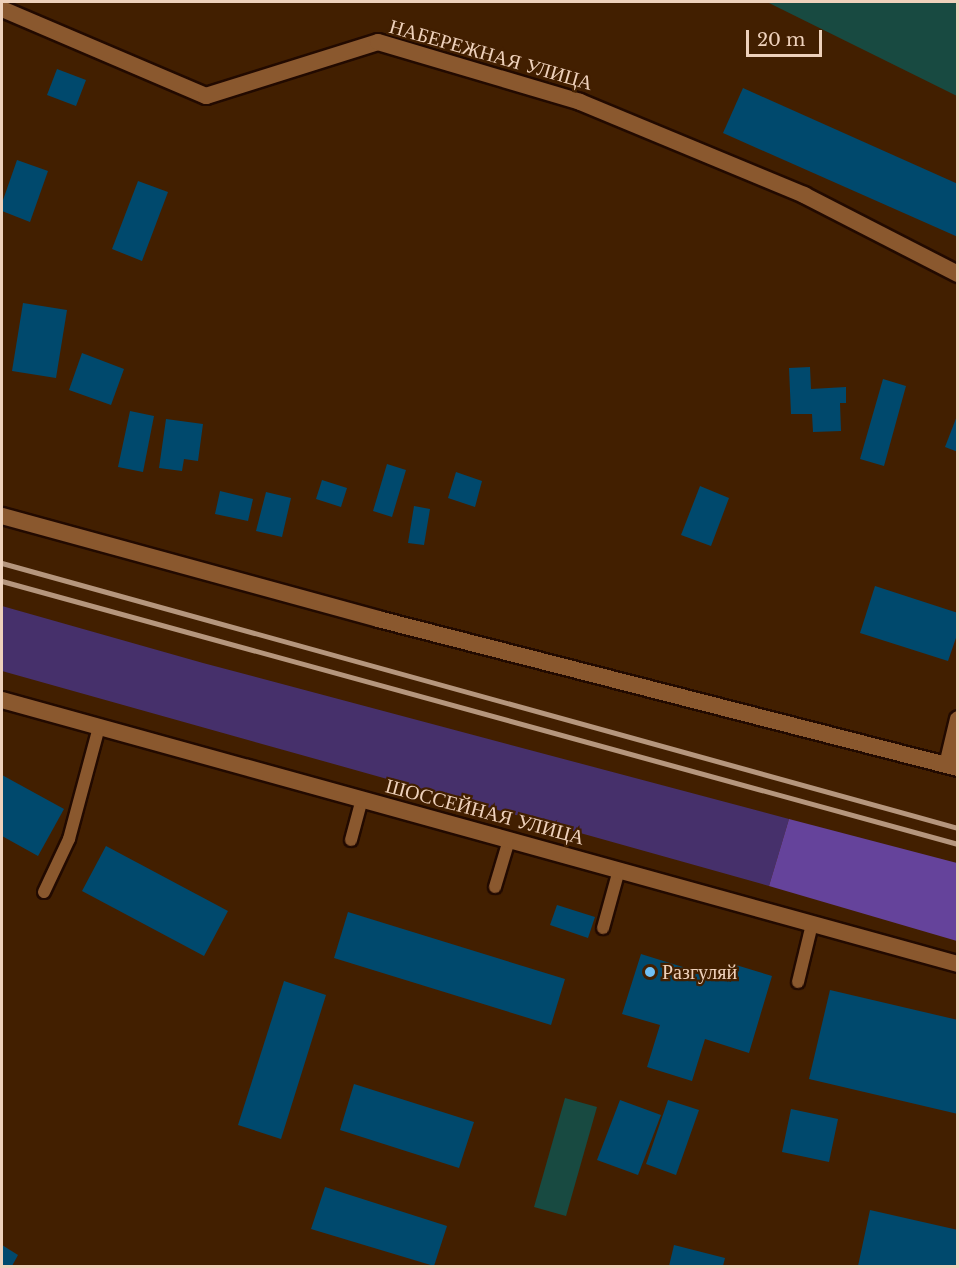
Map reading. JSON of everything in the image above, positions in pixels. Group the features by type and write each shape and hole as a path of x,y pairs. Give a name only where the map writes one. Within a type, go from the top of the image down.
{"street":[{"name":"НАБЕРЕЖНАЯ УЛИЦА","path":"2,9 206,96 378,42 580,102 804,195 957,274"},
{"path":"2,516 378,619 952,766 957,719"},
{"name":"ШОССЕЙНАЯ УЛИЦА","path":"2,699 957,964"}],"lane":[{"path":"44,892 69,838 99,727"},
{"path":"351,840 362,799"},
{"path":"495,887 509,840"},
{"path":"603,928 619,870"},
{"path":"798,982 812,924"}],"shaded area":[{"path":"2,606 203,663 789,819 769,886 2,671"},
{"path":"789,819 957,863 957,941 769,886"}],"water":[{"path":"767,2 957,2 957,96"},
{"path":"565,1098 597,1107 566,1216 534,1207"}],"building":[{"path":"57,69 86,80 76,106 47,95"},
{"path":"743,88 958,184 958,237 723,133"},
{"path":"17,160 48,171 30,222 2,211 2,203"},
{"path":"138,181 168,192 142,261 112,249"},
{"path":"23,303 67,310 56,378 12,371"},
{"path":"82,353 124,369 111,405 69,390"},
{"path":"810,367 811,389 846,387 846,403 840,403 841,431 813,432 812,414 791,414 789,368"},
{"path":"883,379 906,386 884,466 860,459"},
{"path":"130,411 154,416 143,472 118,467"},
{"path":"958,416 958,452 945,447"},
{"path":"166,419 203,424 198,461 184,459 182,471 159,468"},
{"path":"387,464 406,470 392,517 373,511"},
{"path":"456,472 482,481 475,507 448,498"},
{"path":"322,480 347,488 341,507 316,499"},
{"path":"700,486 729,498 711,546 681,535"},
{"path":"220,491 253,499 248,521 215,514"},
{"path":"266,492 291,498 282,537 256,531"},
{"path":"414,506 430,509 424,545 408,543"},
{"path":"875,586 958,613 958,632 948,661 860,633"},
{"path":"2,775 64,809 38,856 2,836"},
{"path":"106,846 228,911 204,956 82,891"},
{"path":"557,905 595,917 588,938 550,925"},
{"path":"348,912 565,979 551,1025 334,958"},
{"path":"641,954 731,982 736,965 772,976 749,1053 705,1039 692,1081 647,1067 660,1025 622,1014"},
{"path":"284,981 326,995 281,1139 238,1125"},
{"path":"830,990 958,1020 958,1114 809,1079"},
{"path":"354,1084 474,1122 459,1168 340,1130"},
{"path":"620,1100 661,1115 638,1175 597,1160"},
{"path":"668,1100 699,1110 676,1175 646,1164"},
{"path":"791,1109 838,1119 829,1162 782,1152"},
{"path":"325,1187 447,1226 434,1266 311,1229"},
{"path":"870,1210 958,1230 958,1266 858,1266"},
{"path":"2,1245 18,1255 12,1266 2,1266"},
{"path":"674,1245 725,1258 723,1266 669,1266"}],"railway":[{"path":"2,563 958,828"},
{"path":"2,581 958,844"}],"place":[{"name":"Разгуляй","path":"650,972"}]}
